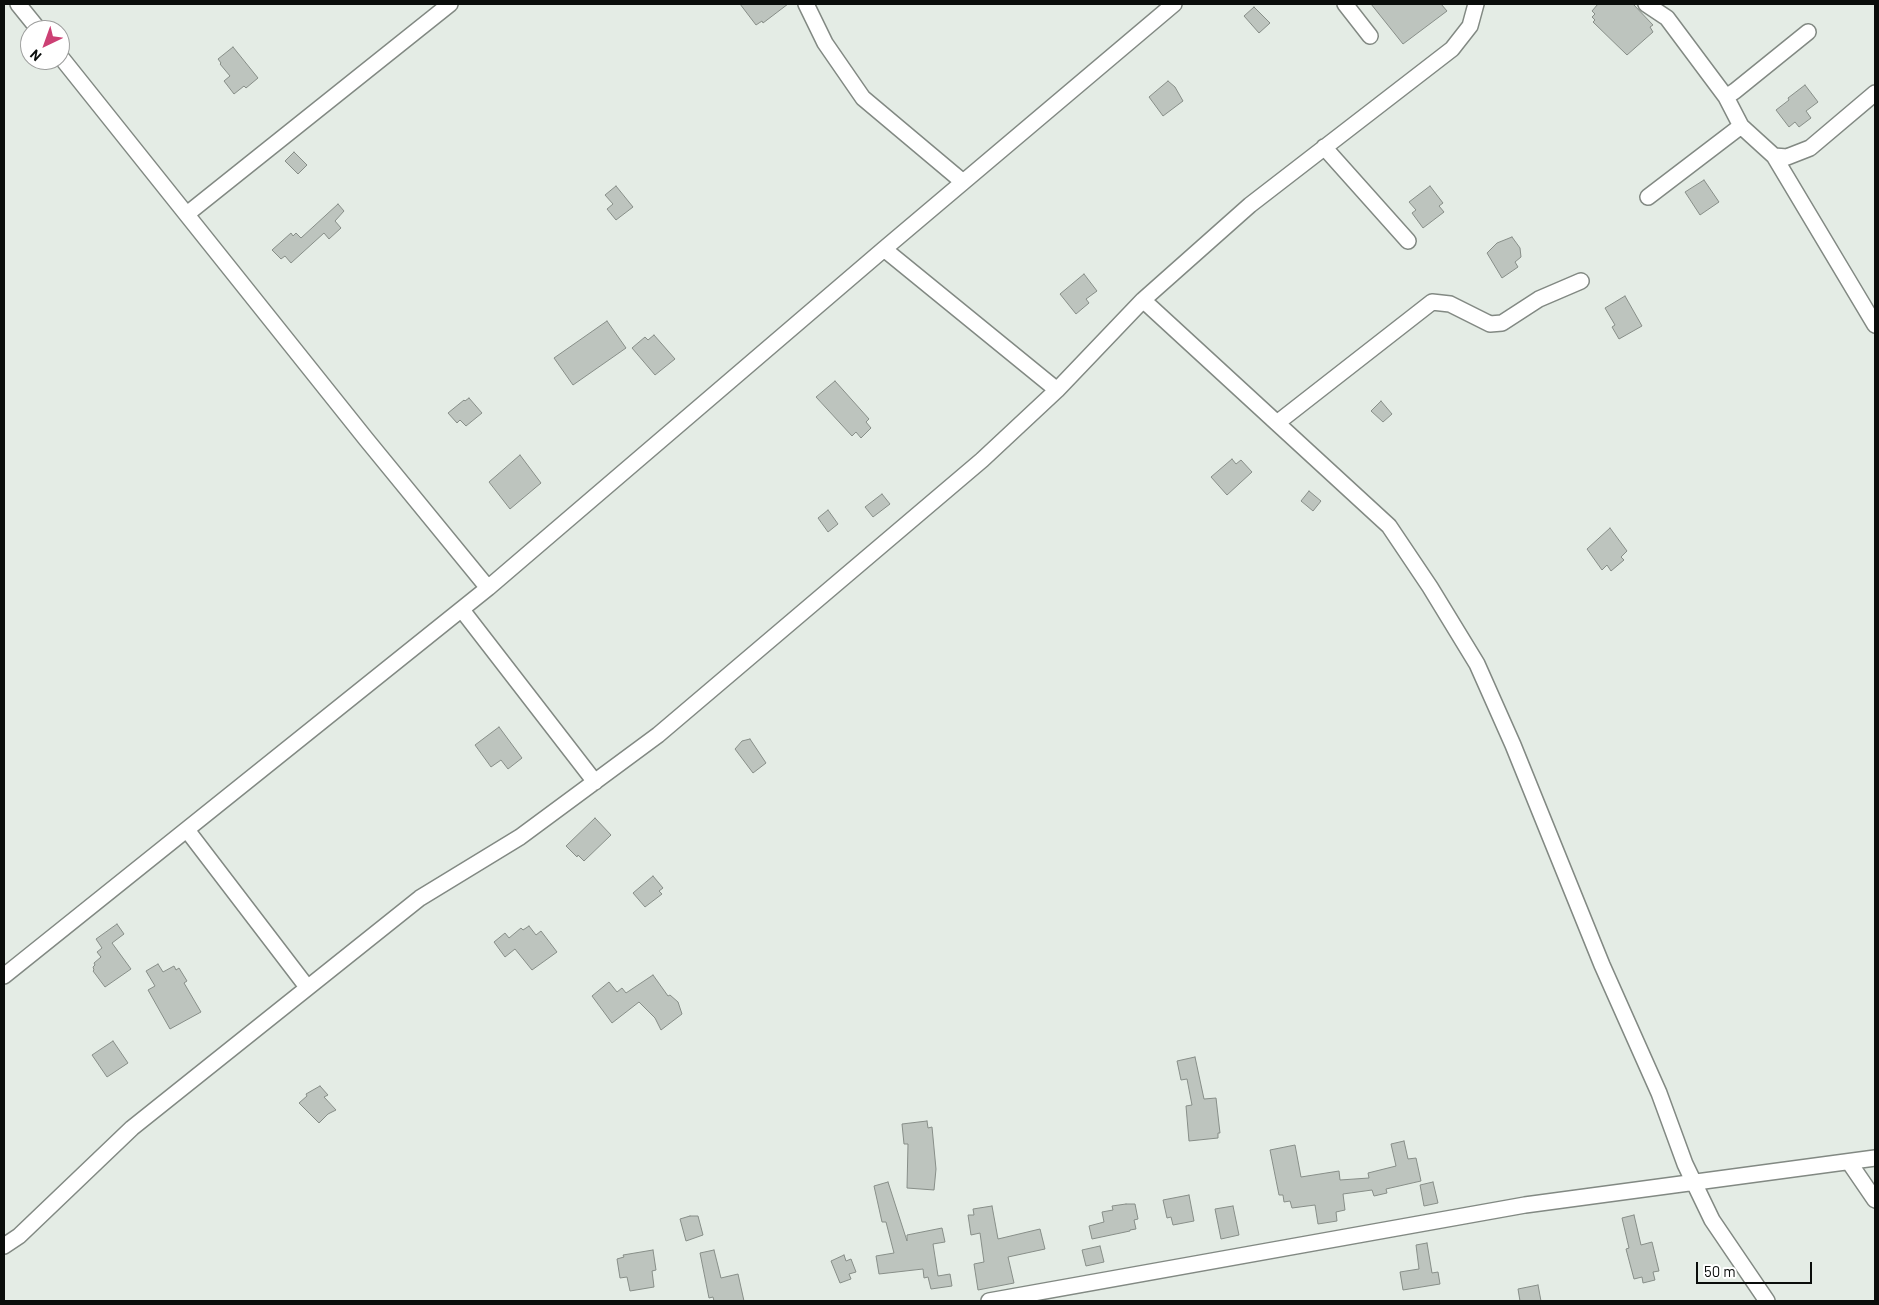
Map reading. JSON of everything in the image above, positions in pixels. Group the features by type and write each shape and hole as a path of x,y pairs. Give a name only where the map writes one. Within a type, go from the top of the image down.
{"street":[{"path":"18,4 31,20"},
{"path":"187,214 450,4"},
{"path":"806,4 826,43 863,98 963,182"},
{"path":"4,976 462,610 1174,4"},
{"path":"1345,4 1370,36"},
{"path":"4,1246 19,1236 132,1128 306,987 420,898 520,836 658,735 982,460 1057,390 1143,300 1250,205 1452,49 1470,26 1474,9 1487,4"},
{"path":"1646,4 1667,18"},
{"path":"1660,4 1667,18 1726,96 1741,126 1774,156 1875,325"},
{"path":"1726,96 1735,91 1808,32"},
{"path":"70,68 366,439 488,588"},
{"path":"1774,156 1787,157 1810,148 1875,93"},
{"path":"1648,197 1741,126"},
{"path":"1324,147 1408,241"},
{"path":"884,249 1057,390"},
{"path":"1277,423 1432,302 1450,304 1490,324 1502,323 1539,300 1580,281"},
{"path":"1143,300 1389,526 1430,587 1477,664 1513,745 1602,965 1659,1093 1685,1164 1712,1220 1767,1301"},
{"path":"462,610 595,782"},
{"path":"187,830 306,987"},
{"path":"989,1301 1525,1205 1875,1158"},
{"path":"1848,1162 1875,1200"}],"building":[{"path":"740,4 788,4 763,23 762,21 756,25"},
{"path":"1371,4 1441,4 1447,11 1403,44"},
{"path":"1598,4 1633,4 1653,25 1650,27 1653,32 1627,55 1593,22 1595,20 1592,17 1595,14 1592,11"},
{"path":"1254,7 1270,23 1259,33 1244,16"},
{"path":"233,47 258,78 246,88 244,86 234,94 224,81 230,76 218,59"},
{"path":"1168,81 1175,87 1183,101 1163,116 1149,97"},
{"path":"1805,85 1818,102 1806,111 1811,118 1799,127 1795,122 1789,127 1776,110"},
{"path":"294,152 307,165 298,174 285,161"},
{"path":"1704,180 1719,202 1700,215 1685,192"},
{"path":"616,186 633,207 616,220 607,209 613,204 605,195"},
{"path":"1430,186 1443,203 1439,206 1444,212 1423,228 1412,213 1416,210 1409,202"},
{"path":"338,204 344,211 335,221 341,228 329,239 324,233 291,263 285,256 281,259 272,250 291,233 293,236 296,233 301,238"},
{"path":"1512,237 1520,248 1521,257 1515,262 1518,267 1502,278 1487,253 1497,243"},
{"path":"1084,274 1097,291 1086,299 1089,303 1076,314 1060,294"},
{"path":"1625,296 1642,326 1619,339 1612,327 1615,325 1605,308"},
{"path":"607,321 626,348 573,385 554,358"},
{"path":"654,335 675,359 655,375 632,348 645,337 648,340"},
{"path":"835,381 869,419 866,422 871,428 861,438 856,432 852,436 816,397"},
{"path":"469,398 482,413 466,426 460,420 457,423 448,413"},
{"path":"1381,401 1392,414 1383,422 1371,411"},
{"path":"520,455 541,483 510,509 489,482"},
{"path":"1232,459 1236,464 1241,460 1252,472 1227,495 1211,477"},
{"path":"1309,491 1321,501 1313,511 1301,501"},
{"path":"882,494 890,504 873,517 865,507"},
{"path":"828,510 838,524 828,532 818,518"},
{"path":"1610,528 1627,551 1621,557 1624,560 1611,571 1607,565 1602,570 1587,549"},
{"path":"499,727 522,758 508,769 501,760 491,767 475,745"},
{"path":"750,739 766,763 753,773 735,749 742,741"},
{"path":"595,818 611,835 584,861 566,846"},
{"path":"653,876 663,888 659,891 662,894 645,907 633,893"},
{"path":"117,924 124,934 112,943 131,969 105,987 93,971 94,963 101,957 97,952 102,948 96,939"},
{"path":"529,926 536,935 541,931 557,952 532,970 515,949 505,957 494,942 505,933 509,938 521,928 523,930"},
{"path":"158,964 163,972 174,966 176,970 179,968 187,981 184,983 201,1012 170,1029 148,990 155,986 146,971"},
{"path":"653,975 668,996 670,995 678,1002 682,1014 661,1030 655,1018 639,1002 612,1023 592,996 609,982 617,992 622,988 626,993"},
{"path":"113,1041 128,1063 107,1077 92,1055"},
{"path":"1195,1057 1204,1099 1216,1098 1220,1133 1218,1133 1218,1138 1189,1141 1186,1106 1192,1105 1187,1079 1181,1080 1177,1061"},
{"path":"320,1086 328,1095 324,1097 336,1110 328,1114 319,1123 299,1103 307,1096 306,1094"},
{"path":"927,1121 928,1128 932,1127 936,1169 934,1190 907,1188 908,1144 904,1144 902,1124"},
{"path":"1404,1141 1408,1159 1416,1158 1421,1181 1386,1189 1387,1193 1374,1196 1372,1190 1343,1194 1345,1210 1336,1212 1337,1221 1318,1224 1315,1205 1292,1208 1290,1201 1284,1202 1283,1195 1279,1195 1270,1150 1295,1145 1301,1177 1339,1171 1340,1180 1369,1178 1368,1173 1396,1166 1391,1144"},
{"path":"888,1182 907,1241 907,1235 942,1228 945,1242 933,1244 938,1276 950,1274 952,1286 931,1289 928,1277 924,1278 923,1269 879,1274 876,1256 894,1253 886,1222 882,1222 874,1186"},
{"path":"1433,1182 1438,1203 1424,1206 1420,1185"},
{"path":"1189,1195 1194,1221 1173,1225 1171,1217 1167,1218 1163,1200"},
{"path":"1135,1204 1138,1219 1134,1220 1136,1229 1092,1239 1089,1226 1104,1222 1102,1212 1113,1210 1112,1206"},
{"path":"992,1206 998,1239 1040,1229 1045,1249 1008,1257 1014,1283 978,1290 974,1264 984,1262 980,1233 971,1235 968,1215 974,1215 973,1209"},
{"path":"1233,1206 1239,1235 1221,1239 1215,1209"},
{"path":"1634,1215 1641,1245 1652,1242 1659,1271 1653,1272 1655,1280 1643,1283 1642,1277 1634,1279 1626,1249 1629,1248 1622,1218"},
{"path":"698,1216 703,1235 686,1241 680,1219"},
{"path":"1427,1243 1432,1273 1438,1272 1440,1284 1403,1290 1400,1272 1419,1269 1416,1245"},
{"path":"1100,1246 1104,1262 1086,1266 1082,1250"},
{"path":"653,1250 656,1270 652,1271 654,1287 630,1291 627,1277 620,1278 617,1259 624,1257 623,1255"},
{"path":"714,1250 721,1278 738,1274 744,1301 714,1301 713,1297 709,1298 700,1253"},
{"path":"844,1255 846,1261 851,1259 856,1272 849,1274 851,1279 840,1283 831,1261"},
{"path":"1538,1285 1541,1301 1520,1301 1518,1289"}]}
